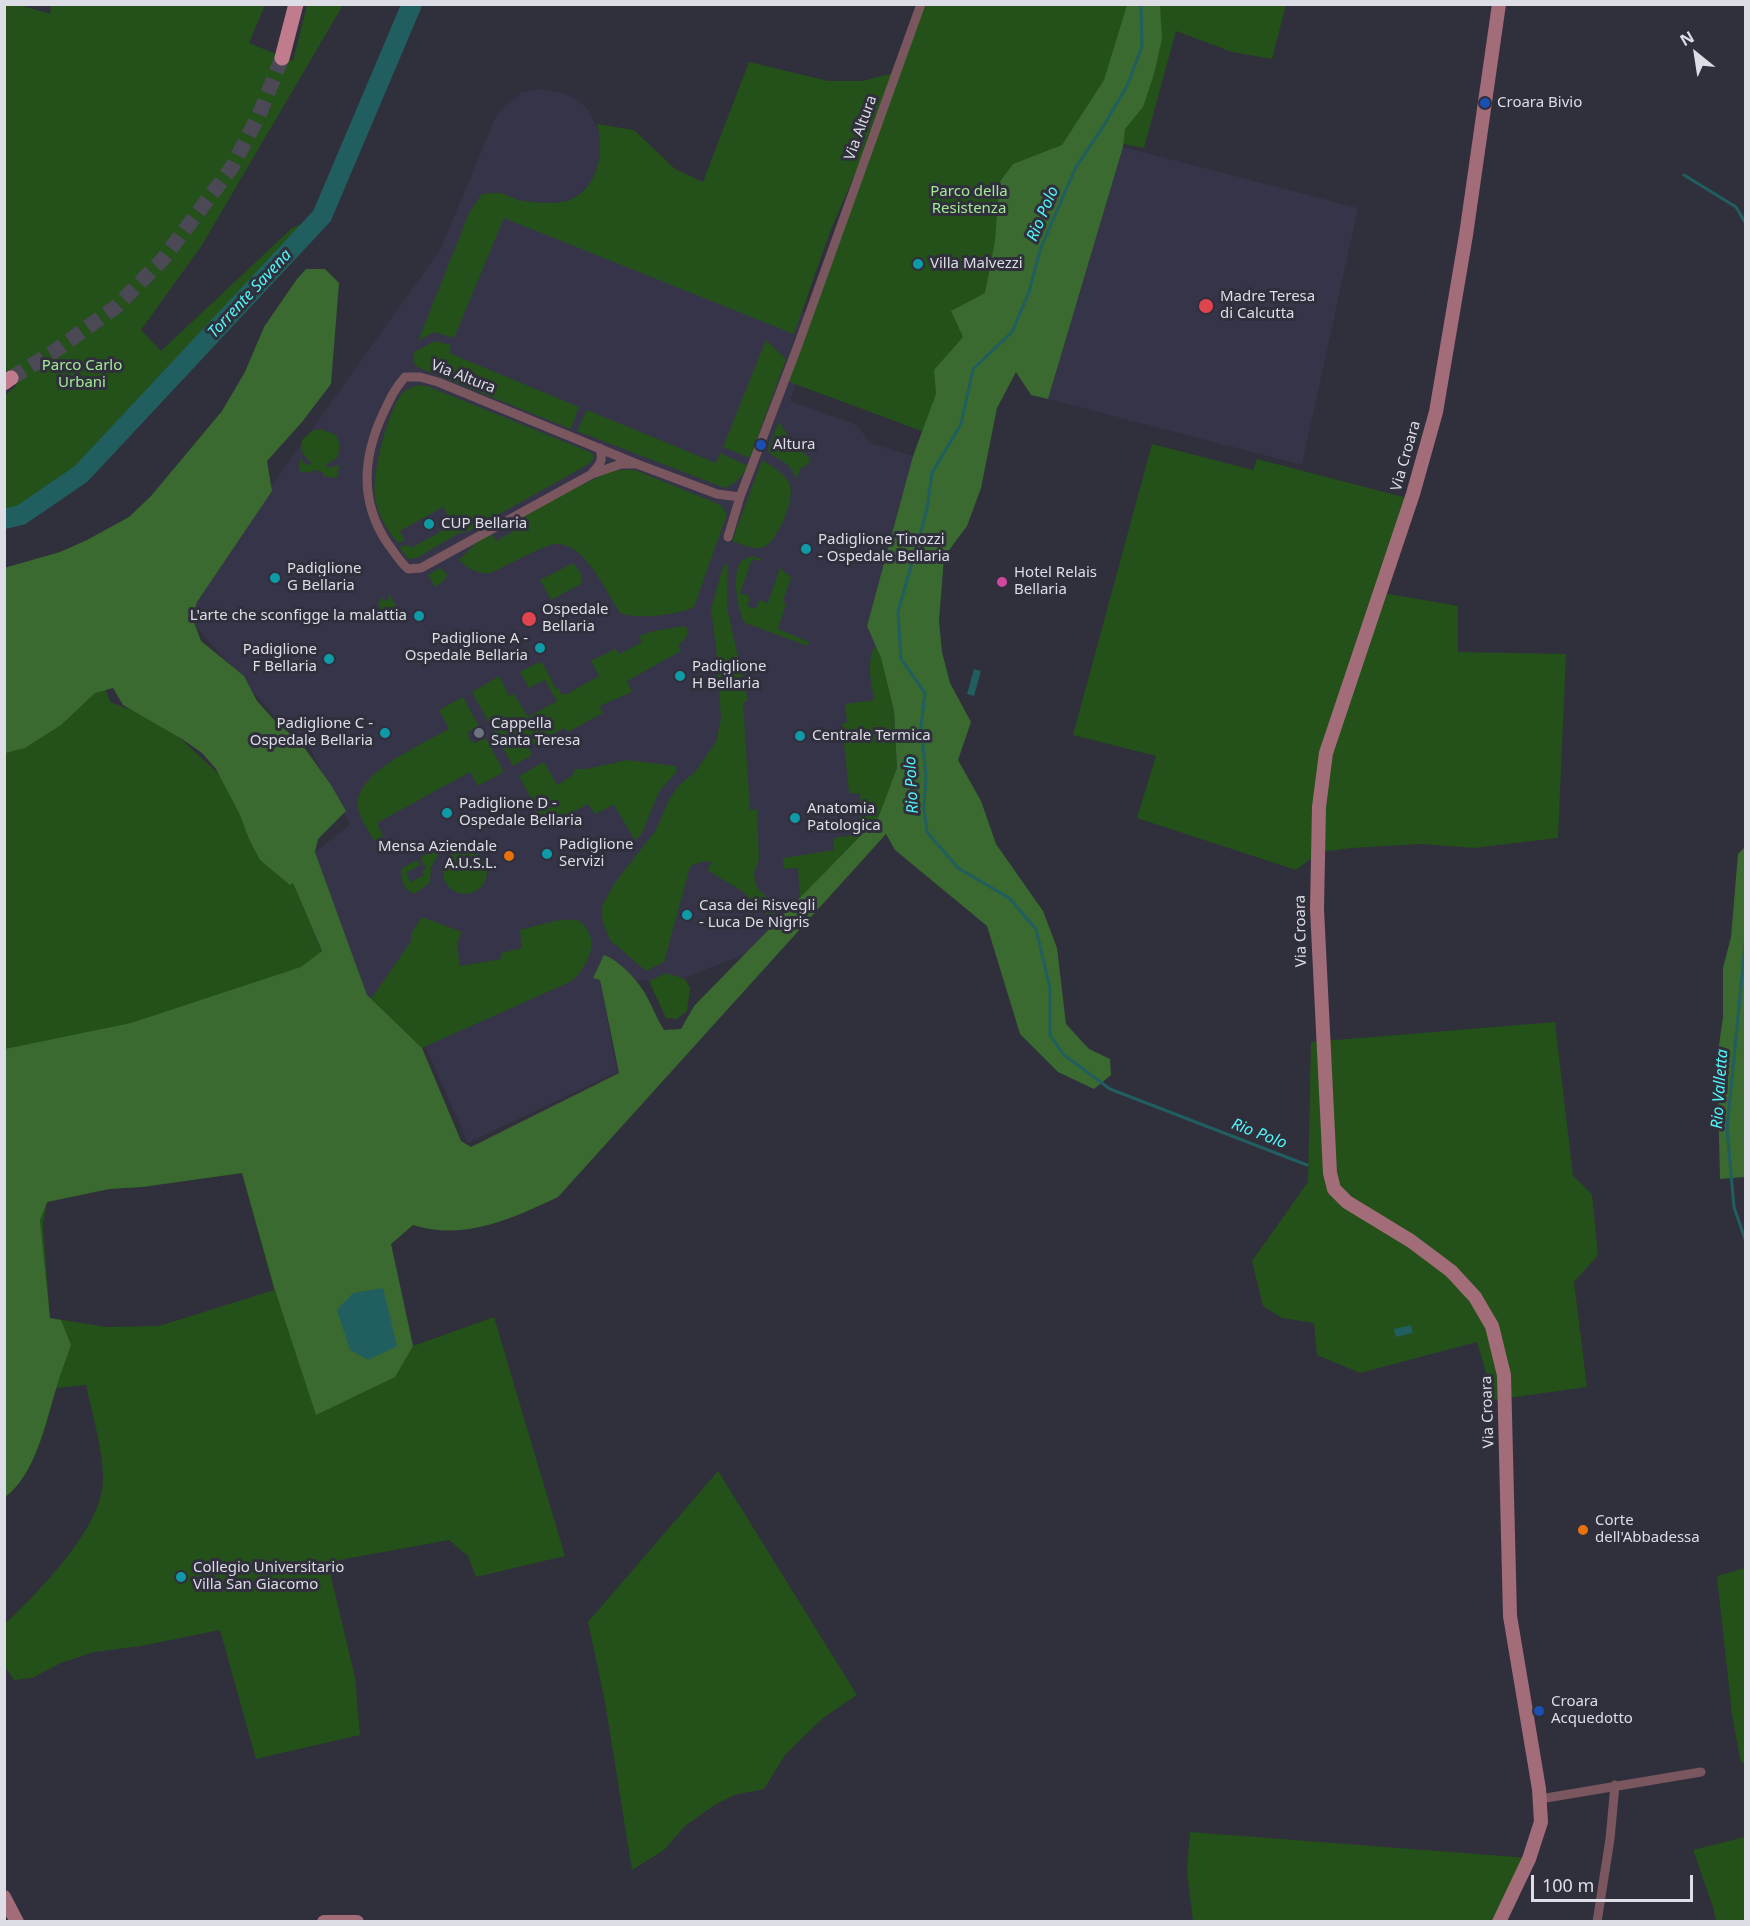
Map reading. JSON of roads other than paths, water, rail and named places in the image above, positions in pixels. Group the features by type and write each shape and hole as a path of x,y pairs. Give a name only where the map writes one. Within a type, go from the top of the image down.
{"main road":[{"path":"286,4 277,56 296,4"}],"street":[{"name":"Via Altura","path":"728,537 740,496 797,348 921,4"},
{"name":"Via Croara","path":"1499,4 1466,235 1436,412 1413,494 1326,753 1319,807 1317,909 1329,1173 1334,1189 1347,1202 1411,1241 1451,1271 1475,1297 1492,1326 1504,1375 1510,1616 1540,1799 1541,1822 1530,1859 1499,1922"},
{"name":"Via Altura","path":"637,464 607,467 592,474 415,569 408,569 400,562 382,535 370,509 367,492 368,467 376,430 395,387 405,377 420,376 717,494 740,496"},
{"path":"592,474 600,465 603,457 600,448"},
{"path":"1540,1799 1701,1772"},
{"path":"1598,1922 1615,1785"},
{"path":"4,1897 17,1922"},
{"path":"324,1922 357,1922"}],"waterway":[{"name":"Torrente Savena","path":"4,519 21,515 81,474 322,216 412,4"},
{"name":"Rio Polo","path":"1141,4 1142,46 1128,84 1076,167 1040,250 1029,292 1012,332 973,369 961,424 932,473 927,509 898,612 901,659 925,693 921,727 926,776 924,808 927,832 958,868 1009,898 1036,929 1050,988 1050,1035 1064,1055 1110,1089 1307,1165"},
{"name":"Rio Valletta","path":"1684,175 1736,207 1746,224"},
{"name":"Rio Valletta","path":"1746,935 1727,1129 1734,1207 1746,1242"}],"tunnel":[{"path":"11,378 52,353 117,306 163,259 232,167 259,115 282,58"}],"place":[{"name":"Croara Bivio","path":"1485,103"},
{"name":"Villa Malvezzi","path":"918,264"},
{"name":"Madre Teresa di Calcutta","path":"1206,306"},
{"name":"Altura","path":"761,445"},
{"name":"CUP Bellaria","path":"429,524"},
{"name":"Padiglione Tinozzi - Ospedale Bellaria","path":"806,549"},
{"name":"Padiglione G Bellaria","path":"275,578"},
{"name":"Hotel Relais Bellaria","path":"1002,582"},
{"name":"L'arte che sconfigge la malattia","path":"419,616"},
{"name":"Ospedale Bellaria","path":"529,619"},
{"name":"Padiglione A - Ospedale Bellaria","path":"540,648"},
{"name":"Padiglione F Bellaria","path":"329,659"},
{"name":"Padiglione H Bellaria","path":"680,676"},
{"name":"Padiglione C - Ospedale Bellaria","path":"385,733"},
{"name":"Cappella Santa Teresa","path":"479,733"},
{"name":"Centrale Termica","path":"800,736"},
{"name":"Padiglione D - Ospedale Bellaria","path":"447,813"},
{"name":"Anatomia Patologica","path":"795,818"},
{"name":"Padiglione Servizi","path":"547,854"},
{"name":"Mensa Aziendale A.U.S.L.","path":"509,856"},
{"name":"Casa dei Risvegli - Luca De Nigris","path":"687,915"},
{"name":"Corte dell'Abbadessa","path":"1583,1530"},
{"name":"Collegio Universitario Villa San Giacomo","path":"181,1577"},
{"name":"Croara Acquedotto","path":"1539,1711"}],"park label":[{"name":"Parco della Resistenza","path":"969,200"},
{"name":"Parco Carlo Urbani","path":"82,374"}]}
